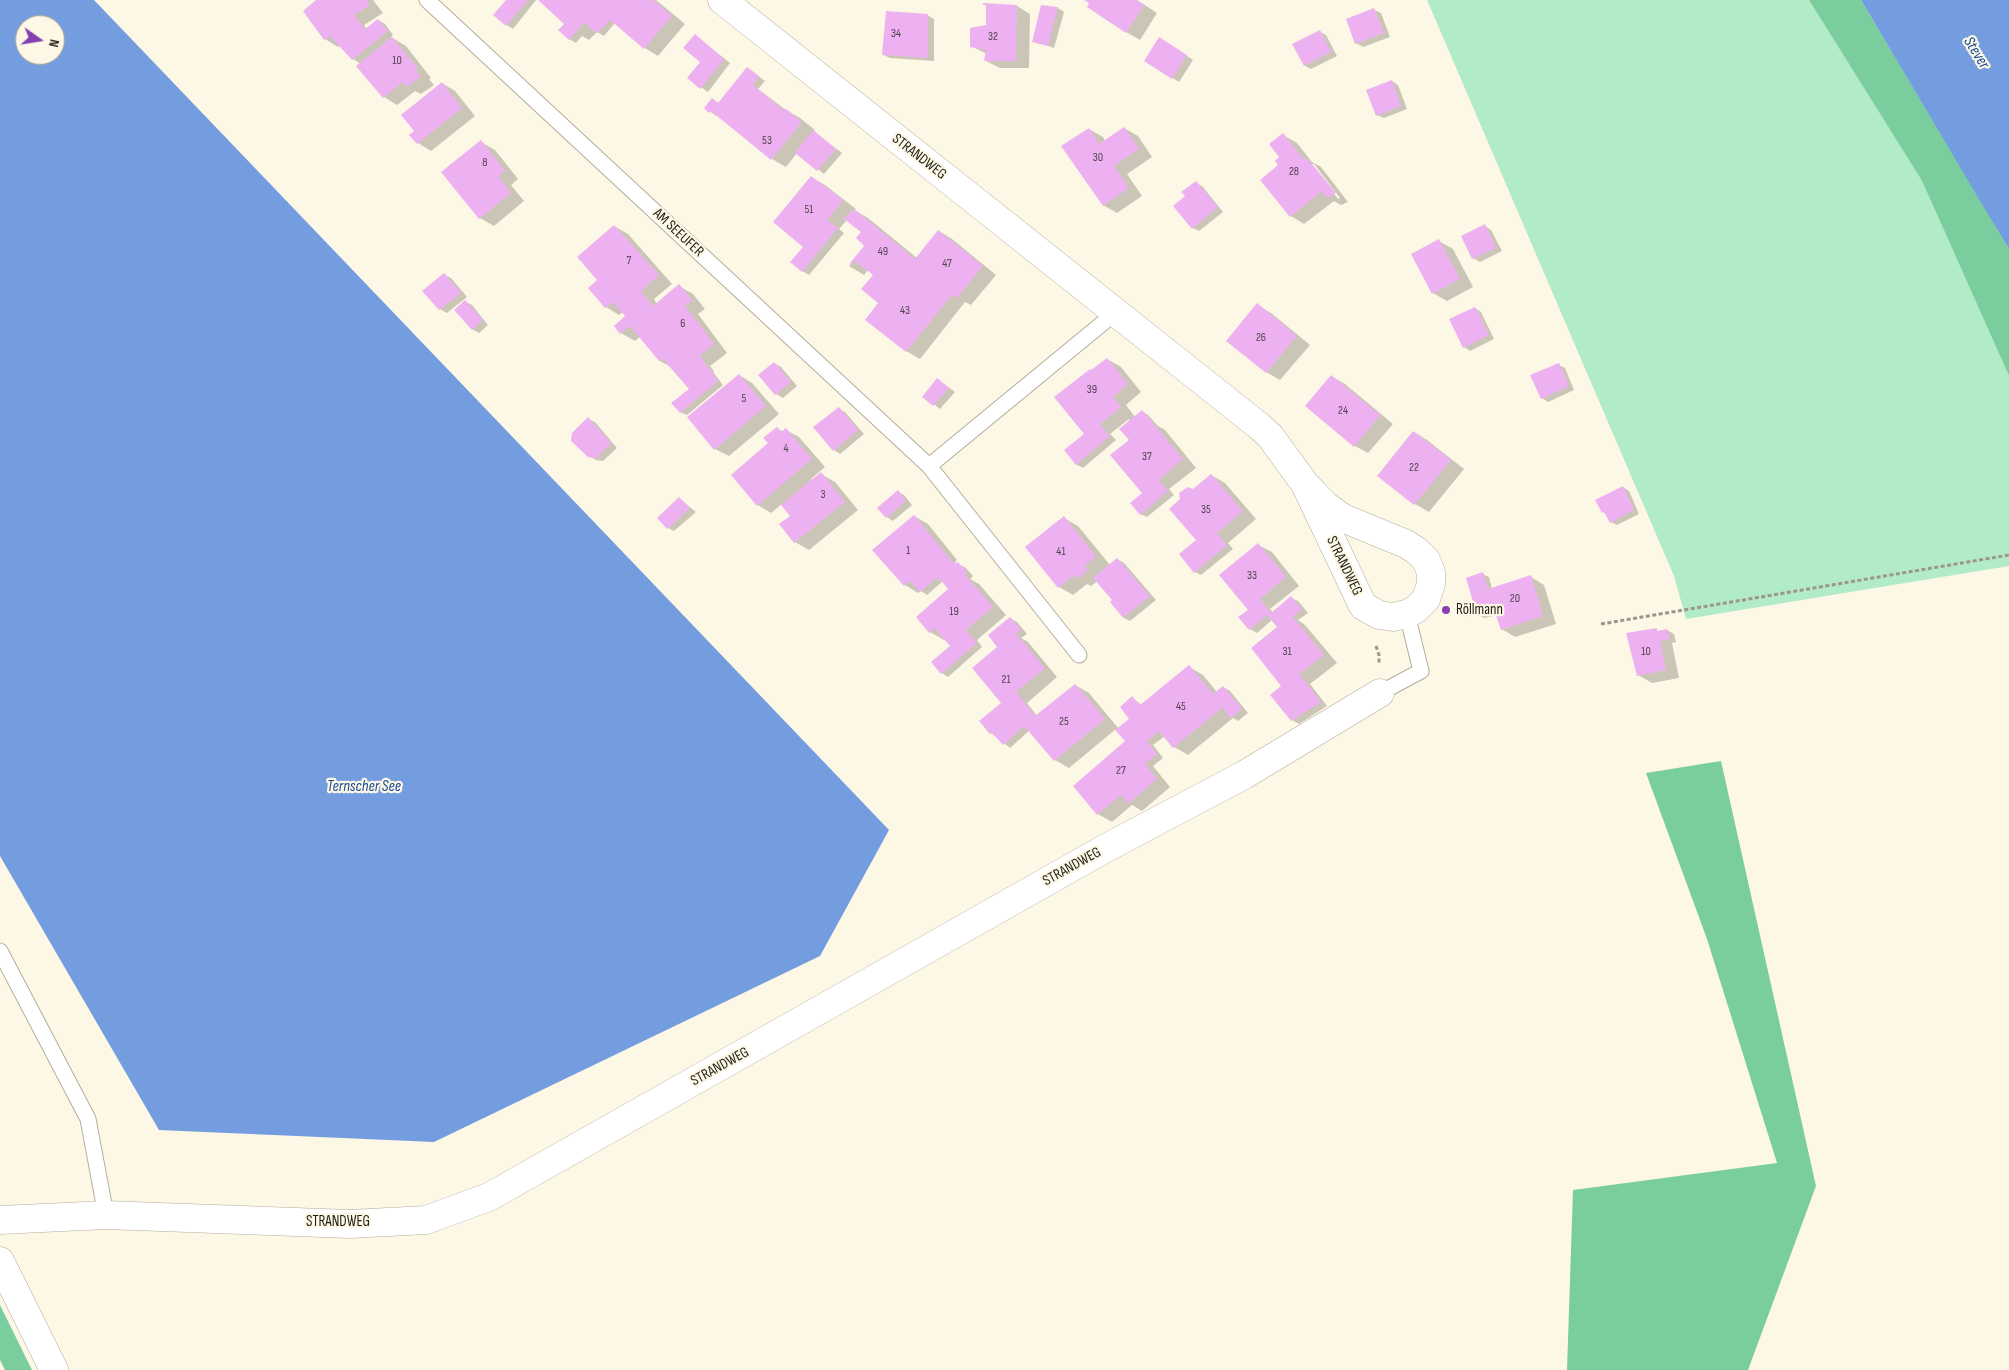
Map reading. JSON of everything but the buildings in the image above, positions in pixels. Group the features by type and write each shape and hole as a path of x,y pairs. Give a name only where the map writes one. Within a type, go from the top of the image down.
{"street":[{"name":"STRANDWEG","path":"738,5 1115,313 1270,436 1305,484 1325,505 1343,518 1406,544 1417,551 1426,560 1431,572 1431,584 1426,599 1416,609 1407,614 1393,617 1379,615 1363,606 1305,484"},
{"name":"STRANDWEG","path":"0,1220 106,1215 350,1224 426,1220 489,1197 1097,853 1244,775 1380,692"},
{"path":"0,1260 54,1370"}],"lane":[{"name":"AM SEEUFER","path":"427,0 929,466"},
{"path":"1079,655 929,466 1115,313"},
{"path":"1380,692 1421,671 1407,614"},
{"path":"0,951 88,1119 106,1215"}],"path":[{"path":"1600,624 2009,555"},
{"path":"1363,606 1379,655 1380,692"}],"green space":[{"path":"1427,0 1809,0 1922,181 2009,376 2009,566 1686,619 1674,576"},
{"path":"1809,0 1861,0 2009,249 2009,376 1922,181"},
{"path":"1721,761 1816,1186 1748,1370 1567,1370 1573,1190 1777,1163 1707,939 1646,773"},
{"path":"0,1305 32,1370 5,1370 0,1360"}],"water":[{"name":"Ternscher See","path":"0,0 94,0 889,830 820,956 434,1142 159,1130 0,856"},
{"name":"Stever","path":"1861,0 2009,0 2009,249 1980,201"}],"place":[{"name":"Röllmann","path":"1446,610"}]}
